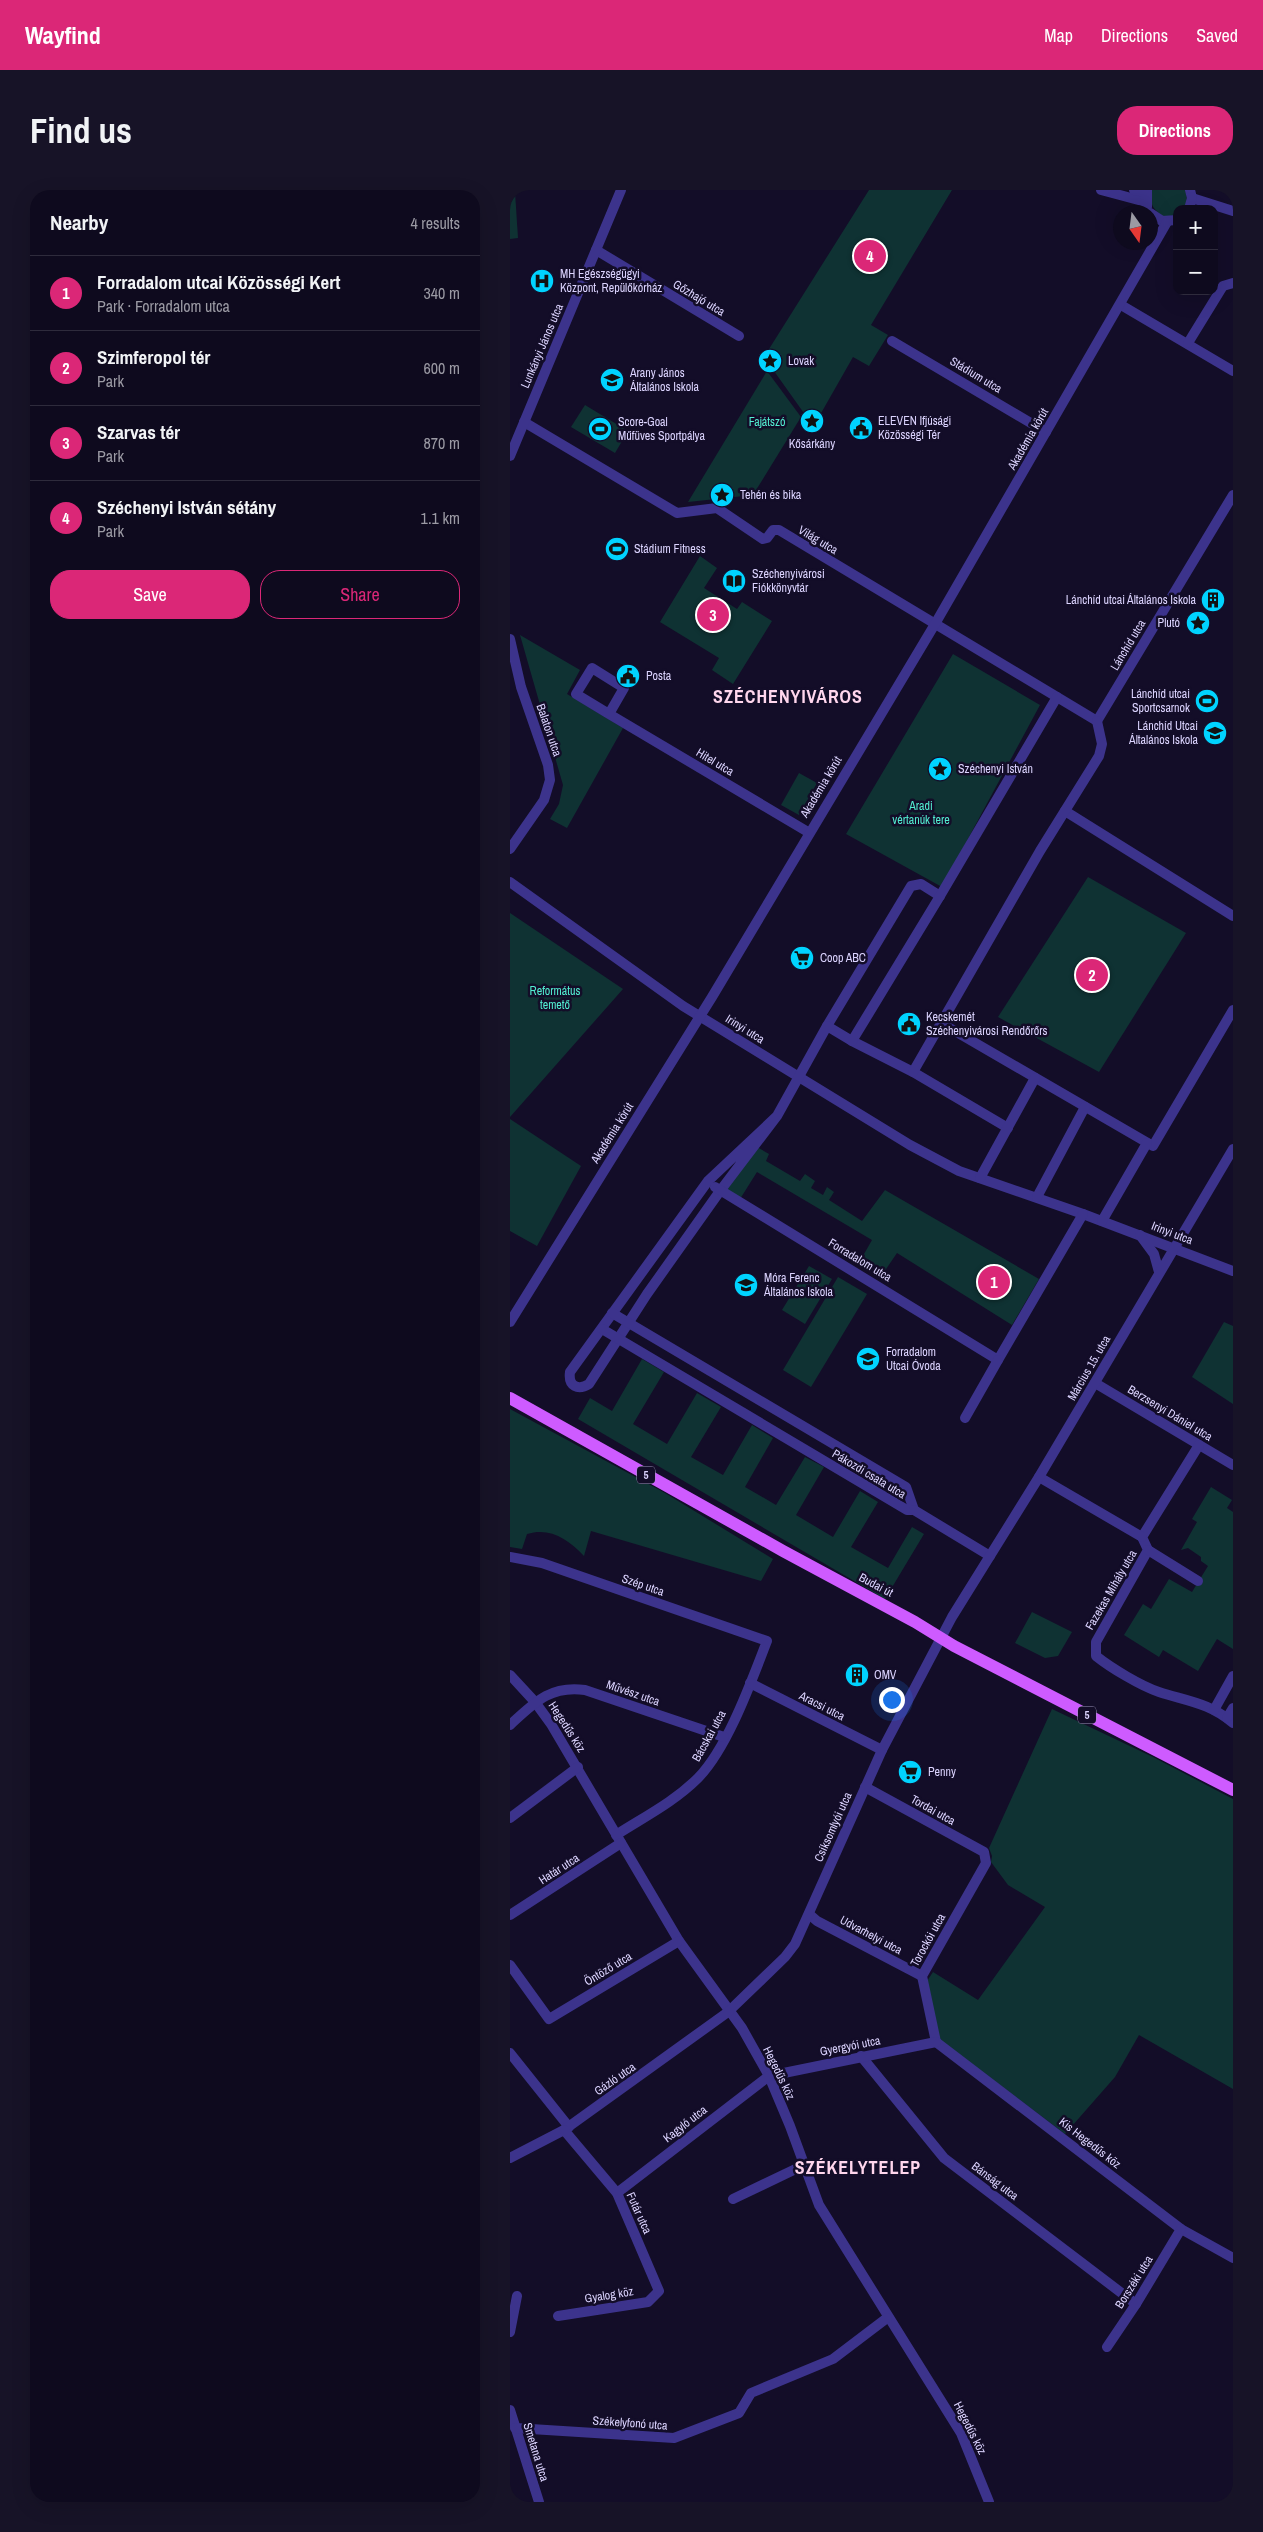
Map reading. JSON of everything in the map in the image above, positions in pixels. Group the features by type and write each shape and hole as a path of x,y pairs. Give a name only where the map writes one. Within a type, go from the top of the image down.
{"main road":[{"name":"Budai út","path":"510,1398 941,1638 1233,1790"}],"street":[{"name":"Lunkányi János utca","path":"510,456 621,190"},
{"path":"1101,190 1146,195"},
{"path":"1134,190 1146,195"},
{"path":"1191,194 1233,212"},
{"path":"1218,212 1233,212"},
{"path":"1158,216 1172,221"},
{"name":"Akadémia körút","path":"510,1322 699,1016 934,624 1121,305 1144,258 1172,221"},
{"name":"Gőzhajó utca","path":"596,250 738,336"},
{"name":"Akadémia körút","path":"1144,258 1146,250"},
{"path":"1188,343 1223,286 1233,283"},
{"path":"1121,305 1233,371"},
{"name":"Stádium utca","path":"892,341 1046,432"},
{"name":"Világ utca","path":"524,422 677,513 717,508 763,539 767,538 773,530 778,530 1096,720"},
{"name":"Lánchíd utca","path":"1096,720 1233,495"},
{"name":"Balaton utca","path":"510,639 521,687 548,765 550,780 544,800 512,842"},
{"name":"Hitel utca","path":"609,714 624,688 592,668 576,694 609,714 808,832"},
{"path":"510,684 521,687"},
{"path":"852,1041 1057,697"},
{"path":"913,1072 1099,756 1102,744 1096,720"},
{"path":"1065,811 1233,916"},
{"name":"Irinyi utca","path":"510,882 699,1016 910,1145 959,1171 1139,1234 1233,1272"},
{"path":"777,1116 708,1181 570,1372 571,1383 574,1387 580,1388 589,1384 648,1294 720,1191 777,1116 827,1026 911,886 921,884 940,896"},
{"path":"941,1023 1153,1146 1233,1010"},
{"path":"827,1026 913,1072 1008,1128"},
{"path":"980,1178 1035,1078"},
{"path":"1037,1197 1085,1107"},
{"path":"1102,1221 1147,1143"},
{"name":"Március 15. utca","path":"941,1638 1039,1477 1233,1149"},
{"name":"Forradalom utca","path":"708,1181 720,1191 998,1360"},
{"path":"965,1418 1083,1214"},
{"path":"1139,1234 1154,1254 1159,1272"},
{"name":"Pákozdi csata utca","path":"602,1329 906,1510 914,1510 906,1487 612,1313"},
{"name":"Berzsenyi Dániel utca","path":"1095,1383 1233,1466"},
{"name":"Fazekas Mihály utca","path":"1198,1581 1148,1550 1142,1537 1200,1445"},
{"path":"1039,1477 1142,1537"},
{"path":"914,1510 990,1556"},
{"name":"Fazekas Mihály utca","path":"1148,1550 1096,1642 1096,1656 1105,1663 1158,1692 1192,1700 1214,1710"},
{"name":"Szép utca","path":"510,1557 542,1563 767,1641"},
{"name":"Csíksomlyói utca","path":"728,2012 785,1957 795,1944 882,1750 941,1638"},
{"name":"Bácskai utca","path":"619,1839 686,1789 707,1767 750,1683 767,1641"},
{"name":"Hegedűs köz","path":"510,1675 535,1702 578,1768 679,1941 728,2012 742,2028 769,2076 819,2205 887,2318 961,2433 990,2502"},
{"path":"1233,1676 1214,1710 1230,1721 1233,1708"},
{"name":"Aracsi utca","path":"750,1683 882,1750"},
{"name":"Művész utca","path":"510,1725 535,1702 562,1688 585,1690 724,1737"},
{"path":"510,1818 578,1768"},
{"name":"Tordai utca","path":"865,1787 984,1852 986,1857"},
{"name":"Határ utca","path":"510,1916 619,1839"},
{"name":"Torockói utca","path":"936,2042 922,1976 986,1863 986,1857"},
{"name":"Udvarhelyi utca","path":"809,1914 817,1921 922,1976"},
{"name":"Öntöző utca","path":"510,1965 549,2019 679,1941"},
{"name":"Gázló utca","path":"510,2158 567,2129 728,2012"},
{"name":"Gyergyói utca","path":"769,2076 936,2042"},
{"name":"Kis Hegedűs köz","path":"936,2042 1181,2230 1233,2258"},
{"name":"Futár utca","path":"510,2053 617,2193 659,2291"},
{"name":"Bánság utca","path":"862,2056 944,2158 1136,2304"},
{"name":"Kagyló utca","path":"617,2193 769,2076"},
{"path":"733,2198 804,2165"},
{"name":"Borszéki utca","path":"1107,2347 1136,2304 1181,2230"},
{"name":"Gyalog köz","path":"558,2316 648,2302 659,2291"},
{"path":"510,2332 517,2296"},
{"name":"Székelyfonó utca","path":"515,2428 674,2438 739,2413 751,2393 833,2359 887,2318"},
{"name":"Smetana utca","path":"510,2410 539,2502"}],"green space":[{"path":"869,190 952,190 871,325 888,335 869,366 853,357 816,422 806,416 764,357"},
{"path":"1151,190 1185,190 1187,200 1186,205 1173,205 1173,216 1164,217 1158,212 1158,205 1153,205"},
{"path":"515,192 518,238 510,239 510,193"},
{"name":"Fajátszó","path":"767,371 801,417 753,495 688,502"},
{"name":"Score-Goal Műfüves Sportpálya","path":"585,405 628,431 615,453 571,427"},
{"path":"700,556 717,568 704,588 737,609 742,602 772,621 733,684 712,670 719,658 660,622"},
{"path":"520,635 580,670 567,694 623,728 567,828 550,819 559,804 563,785"},
{"name":"Aradi vértanúk tere","path":"953,654 1040,705 942,887 846,834"},
{"path":"799,773 817,783 799,815 781,805"},
{"path":"1088,877 1186,933 1099,1072 998,1017"},
{"name":"Református temető","path":"510,913 623,989 510,1117"},
{"path":"510,1119 581,1166 537,1246 510,1231"},
{"path":"757,1147 769,1154 766,1161 800,1181 805,1174 815,1181 811,1188 823,1195 827,1187 834,1192 829,1200 862,1221 885,1190 1039,1279 1012,1325 897,1253 882,1275 860,1261 872,1240 757,1172 740,1199 725,1190"},
{"path":"809,1266 832,1279 805,1324 782,1310"},
{"path":"838,1277 867,1294 811,1387 783,1370"},
{"path":"1224,1322 1233,1326 1233,1404 1192,1377"},
{"path":"642,1359 664,1372 633,1424 667,1444 697,1393 721,1407 691,1457 723,1475 752,1425 773,1438 745,1487 776,1505 805,1457 824,1467 796,1515 833,1537 860,1491 878,1502 851,1547 888,1568 912,1527 924,1534 885,1599 578,1419 590,1398 612,1411"},
{"path":"510,1409 665,1493 773,1559 761,1581 591,1531 584,1556 572,1544 551,1533 543,1532 527,1534 522,1549 510,1547"},
{"path":"1211,1487 1232,1500 1227,1508 1233,1512 1233,1649 1217,1639 1198,1671 1163,1650 1159,1657 1124,1635 1143,1604 1151,1609 1169,1579 1192,1592 1208,1566 1201,1561 1201,1557 1188,1548 1181,1550 1197,1522 1192,1519"},
{"path":"1032,1612 1072,1632 1058,1656 1045,1658 1015,1643"},
{"path":"1052,1709 1153,1757 1233,1799 1233,2089 1139,2035 1115,2077 1065,2134 939,2039 927,1981 933,1972 978,2000 1045,1907 1008,1885 991,1862 992,1856 989,1848"}],"place":[{"name":"Széchenyi István sétány","path":"870,256"},
{"name":"MH Egészségügyi Központ, Repülőkórház","path":"542,281"},
{"name":"Lovak","path":"770,361"},
{"name":"Arany János Általános Iskola","path":"612,380"},
{"name":"Kősárkány","path":"812,421"},
{"name":"ELEVEN Ifjúsági Közösségi Tér","path":"861,428"},
{"name":"Score-Goal Műfüves Sportpálya","path":"600,429"},
{"name":"Tehén és bika","path":"722,495"},
{"name":"Stádium Fitness","path":"617,549"},
{"name":"Széchenyivárosi Fiókkönyvtár","path":"734,581"},
{"name":"Lánchíd utcai Általános Iskola","path":"1213,600"},
{"name":"Szarvas tér","path":"713,615"},
{"name":"Plutó","path":"1198,623"},
{"name":"Posta","path":"628,676"},
{"name":"Lánchíd utcai Sportcsarnok","path":"1207,701"},
{"name":"Lánchíd Utcai Általános Iskola","path":"1215,733"},
{"name":"Széchenyi István","path":"940,769"},
{"name":"Coop ABC","path":"802,958"},
{"name":"Szimferopol tér","path":"1092,975"},
{"name":"Kecskemét Széchenyivárosi Rendőrőrs","path":"909,1024"},
{"name":"Forradalom utcai Közösségi Kert","path":"994,1282"},
{"name":"Móra Ferenc Általános Iskola","path":"746,1285"},
{"name":"Forradalom Utcai Óvoda","path":"868,1359"},
{"name":"OMV","path":"857,1675"},
{"name":"Penny","path":"910,1772"}],"district":[{"name":"SZÉCHENYIVÁROS","path":"788,697"},
{"name":"SZÉKELYTELEP","path":"858,2168"}]}
